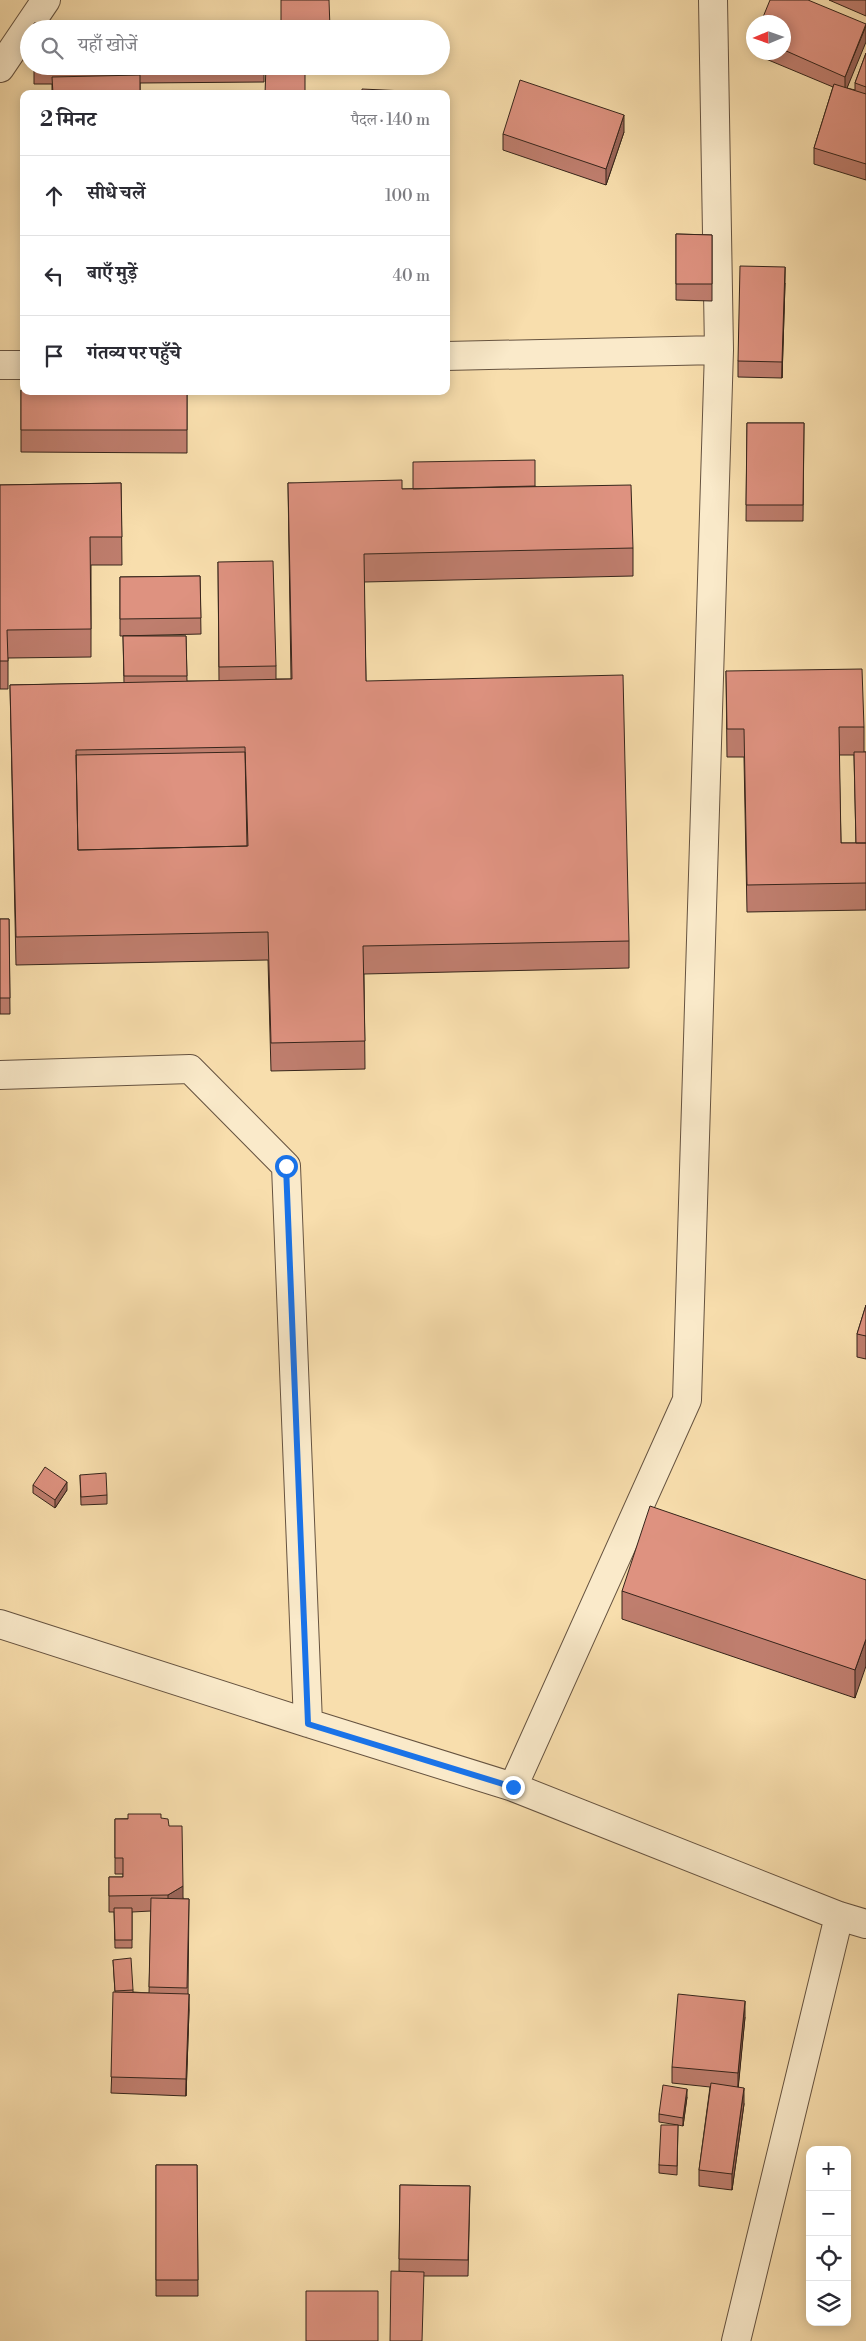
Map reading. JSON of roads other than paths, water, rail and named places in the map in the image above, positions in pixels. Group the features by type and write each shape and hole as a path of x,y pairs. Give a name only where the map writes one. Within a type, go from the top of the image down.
{"street":[{"path":"32,20 46,0"},
{"path":"513,1787 687,1400 719,350 712,0"},
{"path":"0,68 20,38"},
{"path":"450,356 719,350"},
{"path":"0,365 20,365"},
{"path":"0,1075 190,1069 286,1166 308,1724"},
{"path":"0,1624 308,1724 513,1787 839,1916 866,1924"},
{"path":"736,2341 839,1916"}]}
